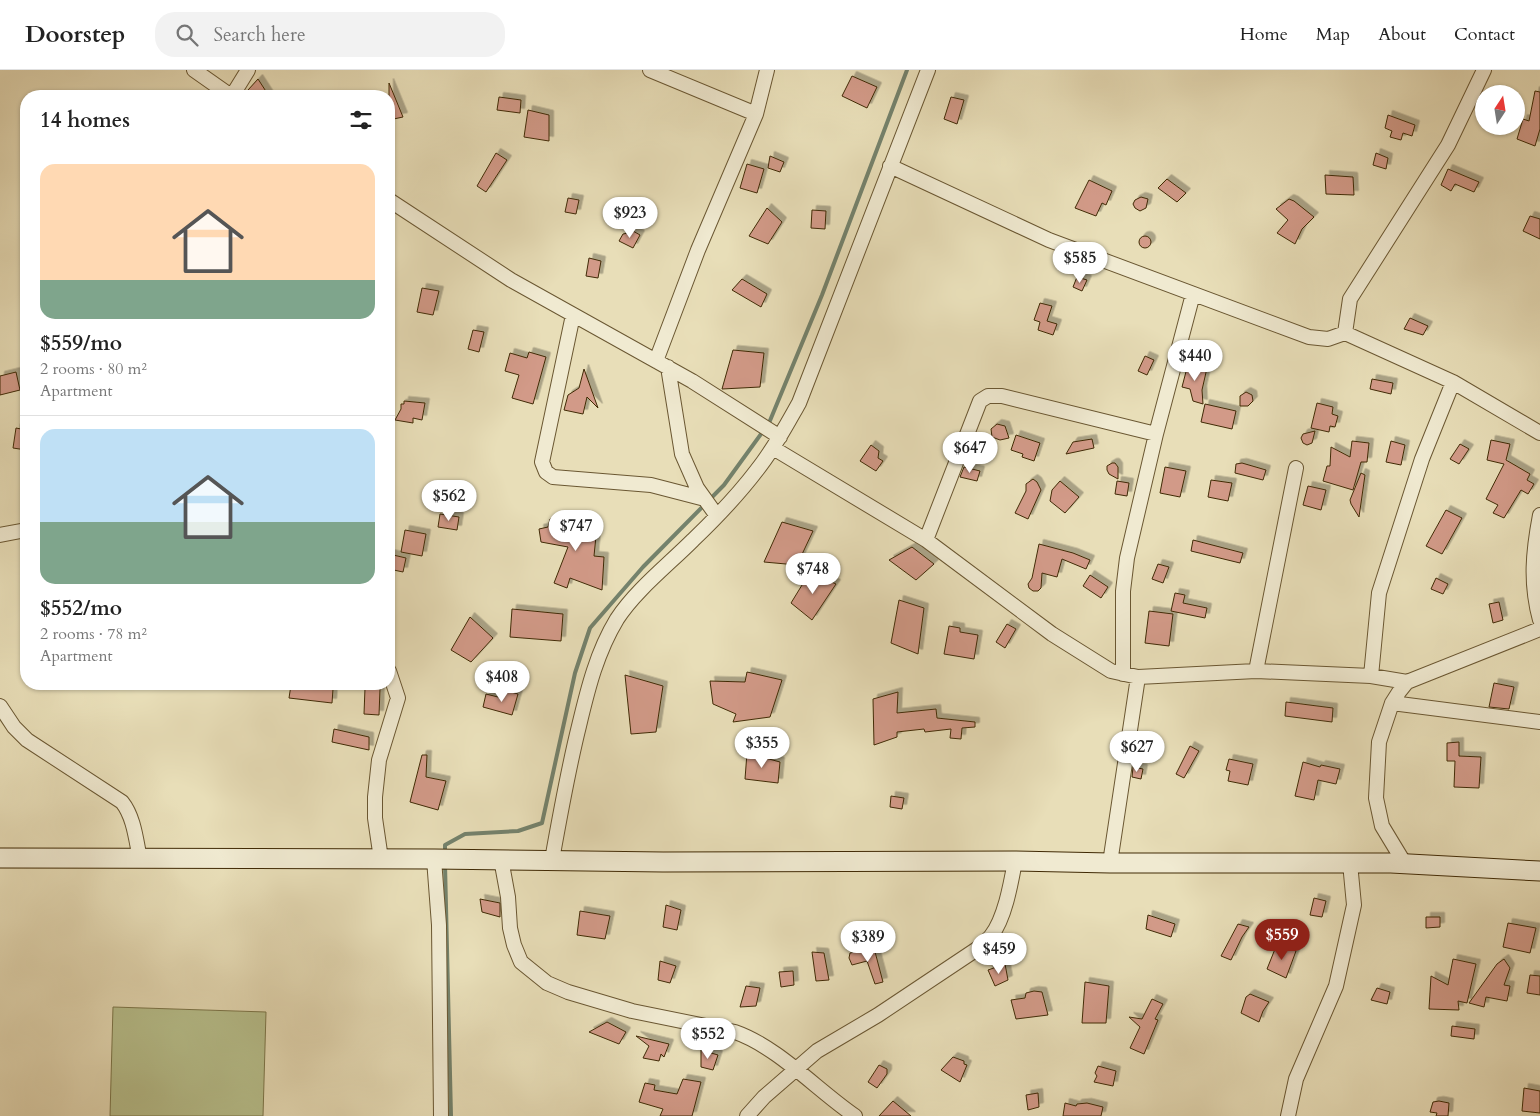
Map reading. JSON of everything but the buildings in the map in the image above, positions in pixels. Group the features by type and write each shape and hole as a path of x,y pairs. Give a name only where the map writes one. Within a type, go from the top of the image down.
{"main road":[{"path":"0,858 501,859 663,862 1015,861 1350,863 1540,871"}],"street":[{"path":"194,70 223,90"},
{"path":"236,90 248,70"},
{"path":"650,70 756,114"},
{"path":"717,516 697,488 682,454 662,364 698,250 756,114 768,70"},
{"path":"552,860 568,769 590,680 603,646 618,619 632,600 717,516 757,470 776,443 799,402 928,70"},
{"path":"1345,333 1350,299 1448,145 1484,70"},
{"path":"890,166 1049,240 1309,337 1328,339 1345,333 1453,382 1540,433"},
{"path":"395,204 511,280 692,381 776,443 926,540 1052,634 1111,670 1138,677 1256,671 1371,676 1407,682"},
{"path":"1123,674 1123,591 1127,558 1156,434 1194,294"},
{"path":"573,315 542,462 546,472 553,477 651,485 705,499"},
{"path":"1371,676 1379,593 1422,459 1453,382"},
{"path":"926,540 980,401 988,396 1002,396 1156,434"},
{"path":"1256,671 1296,468"},
{"path":"1540,515 1535,542 1532,578 1535,602 1540,620"},
{"path":"0,535 20,531"},
{"path":"1404,864 1382,826 1376,798 1379,742 1392,703 1407,682 1540,629"},
{"path":"1110,863 1138,677"},
{"path":"382,859 375,818 375,797 379,760 398,698 395,689"},
{"path":"1392,703 1540,722"},
{"path":"0,706 14,727 27,740 122,802 131,818 140,859"},
{"path":"434,859 439,925 441,1116"},
{"path":"501,859 514,945 522,962 546,983 568,992 632,1010 747,1036 796,1069 838,1105 855,1116"},
{"path":"747,1116 764,1097 817,1051 878,1015 980,947 991,935 998,922 1011,881 1015,861"},
{"path":"1288,1116 1296,1079 1336,986 1354,905 1350,863"}],"green space":[{"path":"113,1007 266,1012 263,1116 110,1116"}],"waterway":[{"path":"445,854 445,845 465,834 518,831 542,823 575,673 590,628 643,567 724,485 769,423 822,295 907,70"},
{"path":"445,864 451,1116"}]}
